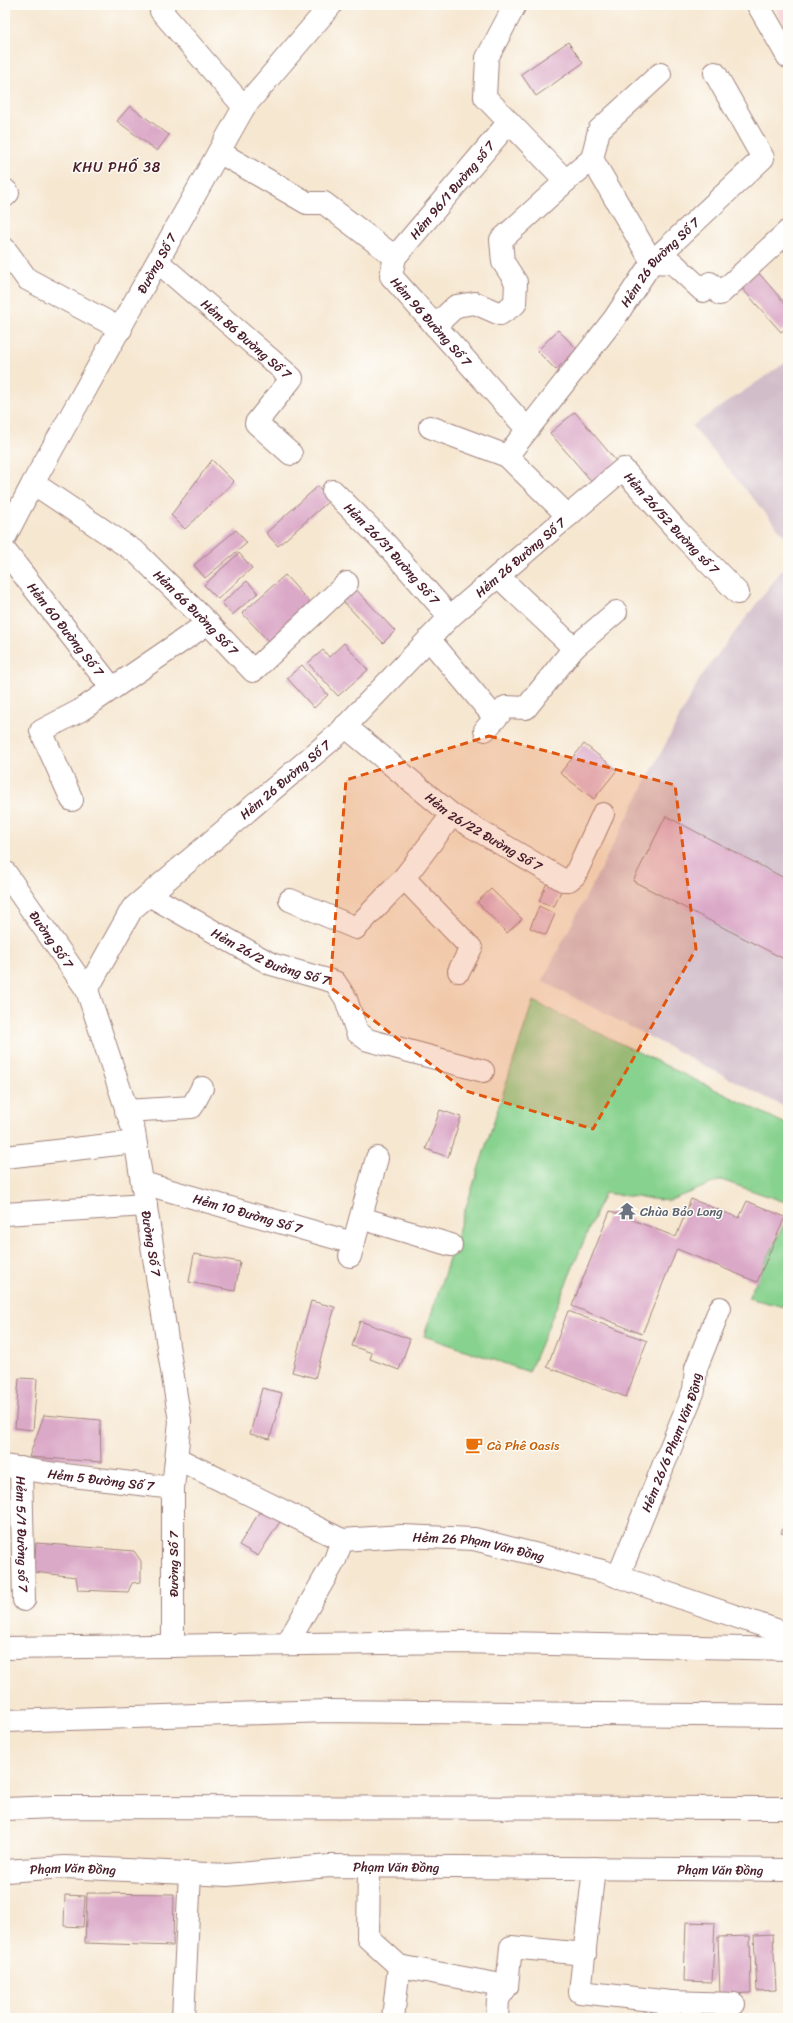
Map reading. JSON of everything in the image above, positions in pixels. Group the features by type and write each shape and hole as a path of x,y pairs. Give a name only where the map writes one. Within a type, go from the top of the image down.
{"main road":[{"path":"164,5 162,11 244,107"},
{"name":"Đường Số 7","path":"5,537 32,483 158,262 244,107 331,5"},
{"path":"515,5 487,58 485,97 566,181"},
{"path":"758,5 788,57"},
{"name":"Hẻm 26 Đường Số 7","path":"87,990 132,909 345,726 450,616 568,516 507,456 614,320 652,262 764,158 715,73"},
{"path":"435,326 456,306 475,303 500,314 515,304 516,282 503,262 502,240 592,159 599,130 660,74"},
{"name":"Hẻm 96/1 Đường số 7","path":"395,257 509,122"},
{"name":"Hẻm 96 Đường Số 7","path":"219,152 307,203 324,203 395,257 391,276 527,429"},
{"path":"592,159 652,262 674,263 703,291 710,283 720,294 788,231"},
{"path":"5,190 8,193 5,196"},
{"path":"5,249 27,279 120,329"},
{"name":"Hẻm 86 Đường Số 7","path":"158,262 292,378 256,423 291,454"},
{"path":"430,427 507,456"},
{"name":"Hẻm 26/52 Đường số 7","path":"568,516 623,469 675,528 738,593"},
{"name":"Hẻm 66 Đường Số 7","path":"32,483 137,553 253,670 347,583"},
{"name":"Hẻm 26/31 Đường Số 7","path":"334,491 385,543 450,616"},
{"name":"Hẻm 60 Đường Số 7","path":"5,551 112,688"},
{"path":"498,576 574,648"},
{"path":"429,639 490,724 506,707 526,708 574,648 616,612"},
{"path":"72,800 41,731 81,710 208,623"},
{"name":"Hẻm 26/22 Đường Số 7","path":"345,726 452,815 563,880 569,880 575,875 603,814"},
{"name":"Hẻm 26/22 Đường Số 7","path":"290,900 356,928 404,878 452,815"},
{"name":"Đường Số 7","path":"5,872 87,990 135,1142 143,1183 180,1421 173,1488 173,1646"},
{"path":"404,878 471,948 459,971"},
{"name":"Hẻm 26/2 Đường Số 7","path":"149,894 271,964 335,982 346,999 357,1032 368,1040 483,1071"},
{"path":"126,1112 192,1107 202,1088"},
{"path":"5,1157 135,1142"},
{"path":"377,1158 361,1218 451,1245"},
{"name":"Hẻm 10 Đường Số 7","path":"143,1183 352,1250 361,1218"},
{"path":"5,1214 146,1205"},
{"name":"Hẻm 26/6 Phạm Văn Đồng","path":"618,1576 694,1390 696,1368 720,1308"},
{"path":"176,1458 342,1540 335,1560 288,1644"},
{"name":"Hẻm 5 Đường Số 7","path":"13,1467 173,1488"},
{"name":"Hẻm 5/1 Đường số 7","path":"13,1467 24,1600"},
{"name":"Hẻm 26 Phạm Văn Đồng","path":"342,1540 402,1536 474,1539 618,1576 788,1634"},
{"path":"5,1648 460,1642 788,1649"},
{"path":"5,1721 328,1711 788,1716"},
{"path":"5,1809 54,1806 788,1808"},
{"name":"Phạm Văn Đồng","path":"5,1871 65,1867 227,1875 330,1866 788,1870"},
{"path":"369,1867 368,1938 399,1966 507,1986"},
{"path":"594,1868 580,1992 669,2010 734,2004"},
{"path":"183,2018 190,1873"},
{"path":"498,2018 498,1999 507,1986 511,1947 585,1954"},
{"path":"393,2018 399,1966"}],"highlighted area":[{"path":"489,736 675,785 696,949 593,1129 466,1091 330,987 346,780"}],"shaded area":[{"path":"776,5 788,5 788,30 778,13"},
{"path":"788,361 788,540 692,426"},
{"path":"788,562 788,1109 542,981 700,678"}],"green space":[{"path":"533,1001 788,1125 788,1203 721,1180 668,1201 604,1193 529,1372 424,1336"},
{"path":"788,1216 788,1308 748,1298"}],"building":[{"path":"568,42 583,63 536,96 521,74"},
{"path":"130,106 169,135 157,151 117,121"},
{"path":"757,271 788,307 788,326 781,332 740,286"},
{"path":"558,330 577,349 556,370 537,351"},
{"path":"575,412 617,462 593,483 550,433"},
{"path":"212,460 234,482 185,529 171,515"},
{"path":"318,486 330,500 278,546 266,533"},
{"path":"236,530 247,543 205,578 194,565"},
{"path":"239,553 252,568 218,599 204,585"},
{"path":"285,575 312,605 270,643 242,613"},
{"path":"247,581 258,593 232,615 222,603"},
{"path":"350,583 395,631 383,643 337,595"},
{"path":"344,643 368,670 338,696 308,663 323,650 329,657"},
{"path":"302,665 328,695 314,708 287,678"},
{"path":"584,744 617,770 594,799 560,773"},
{"path":"666,816 788,880 788,961 633,881"},
{"path":"549,878 564,884 554,907 539,901"},
{"path":"491,889 522,919 507,933 477,902"},
{"path":"539,906 555,914 546,935 530,928"},
{"path":"440,1110 461,1117 448,1157 426,1149"},
{"path":"691,1199 739,1218 747,1201 785,1217 757,1282 677,1249 642,1334 572,1306 610,1211 676,1237"},
{"path":"194,1254 240,1262 235,1291 189,1282"},
{"path":"311,1301 335,1307 315,1378 292,1372"},
{"path":"568,1311 647,1341 626,1397 547,1367"},
{"path":"360,1321 410,1339 399,1370 370,1359 372,1353 352,1346"},
{"path":"19,1378 37,1379 33,1430 15,1428"},
{"path":"262,1388 282,1393 270,1439 250,1434"},
{"path":"44,1415 100,1420 101,1462 29,1457"},
{"path":"262,1508 281,1520 258,1556 239,1545"},
{"path":"788,1516 788,1535 781,1533"},
{"path":"36,1543 134,1551 141,1561 141,1582 132,1583 128,1592 78,1590 76,1577 34,1572"},
{"path":"87,1893 174,1894 173,1946 85,1943"},
{"path":"65,1895 85,1896 83,1927 64,1926"},
{"path":"686,1922 715,1923 712,1982 684,1981"},
{"path":"773,1934 776,1990 757,1991 754,1935"},
{"path":"750,1936 751,1993 720,1994 718,1937"},
{"path":"728,2006 734,2018 699,2018 698,2014"}],"place":[{"name":"Chùa Bảo Long","path":"627,1211"},
{"name":"Cà Phê Oasis","path":"474,1445"}],"district":[{"name":"KHU PHỐ 38","path":"117,167"}]}
